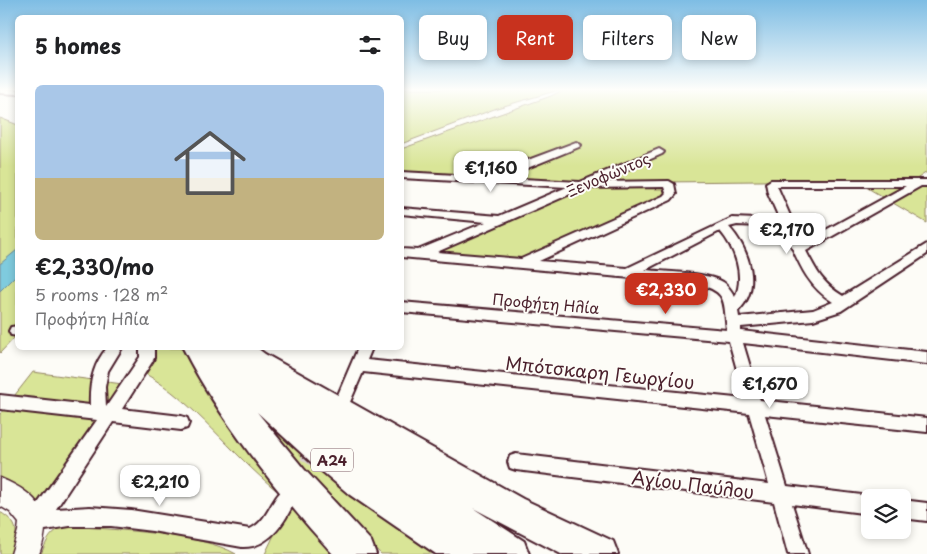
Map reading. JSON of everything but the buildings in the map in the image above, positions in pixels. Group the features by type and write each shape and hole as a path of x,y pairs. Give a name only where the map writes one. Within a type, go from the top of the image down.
{"highway":[{"path":"197,350 233,405 267,451 309,502 358,554"},
{"name":"Α24","path":"214,350 265,400 327,456 402,511 467,554"},
{"path":"245,354 511,511 600,554"},
{"name":"Α24","path":"245,354 329,429 511,554"}],"street":[{"path":"497,181 499,176 505,172 576,144"},
{"name":"Ξενοφώντος","path":"419,255 659,152"},
{"path":"404,175 582,185 670,184 672,193 667,198 524,263"},
{"path":"844,303 825,291 816,282 773,193 771,183 925,181"},
{"path":"800,249 925,181"},
{"path":"404,211 500,219"},
{"path":"628,273 722,226 736,221 789,224"},
{"path":"722,226 736,247 747,283 733,323"},
{"path":"733,323 812,315 844,303 926,250"},
{"path":"404,253 700,279 719,284 730,298 733,323 754,407 798,554"},
{"name":"Προφήτη Ηλία","path":"404,307 733,323 927,358"},
{"path":"104,415 96,383 102,365 113,350"},
{"path":"342,404 364,350"},
{"path":"25,554 33,523 56,495 104,415 147,353"},
{"name":"Μπότσκαρη Γεωργίου","path":"359,365 927,425"},
{"path":"0,402 180,423"},
{"name":"Αγίου Παύλου","path":"516,462 861,504"},
{"path":"0,491 24,505 33,523"},
{"path":"33,523 56,517 86,516 179,526 250,538 260,535 268,528 288,496"},
{"path":"911,510 927,512"}],"green space":[{"path":"404,115 479,115 404,143"},
{"path":"498,115 927,115 927,172 909,184 927,185 927,223 854,180 662,182 669,195 522,260 433,253 591,184 404,173 404,148"},
{"path":"0,118 15,124 15,337 0,353"},
{"path":"138,350 187,350 276,490 259,476 180,398 144,373 149,356"},
{"path":"33,372 130,385 38,512 0,496 0,414"},
{"path":"241,391 442,554 381,554 340,516"},
{"path":"291,499 335,554 265,554"},
{"path":"0,512 7,516 16,530 12,554 0,554"},
{"path":"71,526 180,537 202,541 236,554 41,554 46,543 55,532"}],"water":[{"path":"15,252 15,276 0,291 0,264"}],"tunnel":[{"path":"295,484 318,445"}]}
